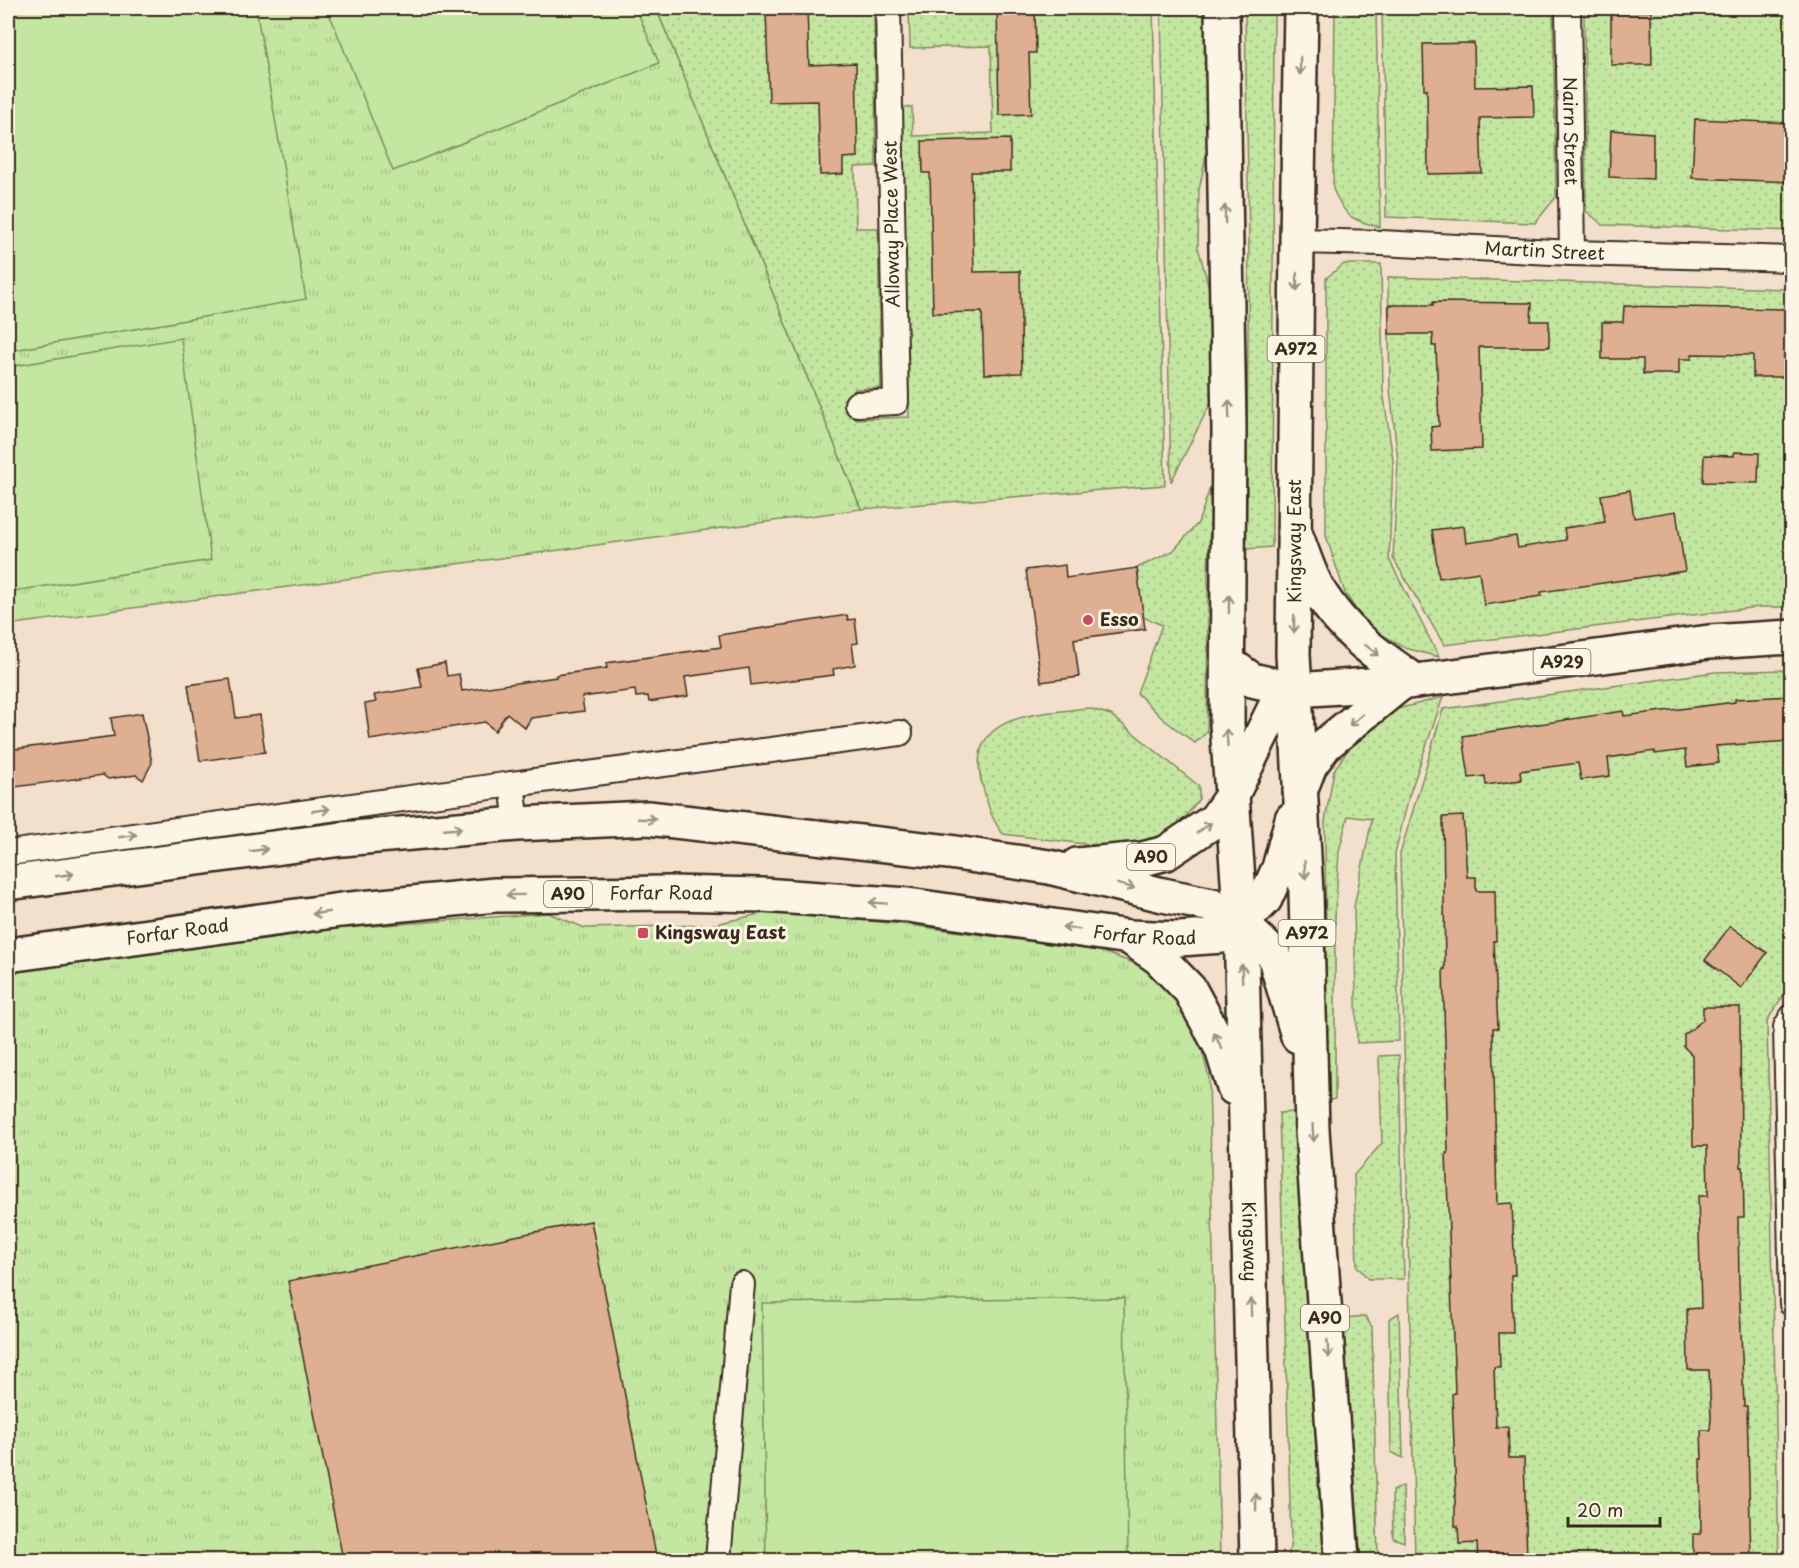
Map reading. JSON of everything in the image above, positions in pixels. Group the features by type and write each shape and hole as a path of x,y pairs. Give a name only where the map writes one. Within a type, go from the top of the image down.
{"main road":[{"path":"1222,8 1229,429 1227,724 1241,923"},
{"name":"Kingsway East","path":"1301,8 1293,654 1306,893 1310,1075"},
{"path":"1295,533 1319,591 1343,625 1408,682 1325,745 1310,765 1300,791"},
{"name":"A929","path":"1228,663 1252,680 1295,690 1408,682 1709,642 1791,637"},
{"path":"1231,797 1276,703 1295,690"},
{"name":"Forfar Road","path":"8,955 341,910 495,895 669,893 762,895 908,905 1129,937 1180,939 1222,936 1241,923 1265,898 1279,867 1300,791"},
{"name":"A90","path":"1049,867 1143,859 1166,853 1215,820 1231,797"},
{"name":"Forfar Road","path":"8,883 342,839 517,824 648,818 949,852 1049,867 1212,905 1241,923 1274,955 1310,1075"},
{"name":"Kingsway","path":"1241,923 1257,1560"},
{"name":"A90","path":"1129,937 1159,958 1190,990 1222,1049 1247,1136"},
{"name":"A90","path":"1310,1075 1342,1560"}],"street":[{"name":"Alloway Place West","path":"857,404 896,402 888,8"},
{"name":"Nairn Street","path":"1568,8 1572,254"},
{"name":"Martin Street","path":"1297,241 1381,243 1572,254 1791,259"},
{"path":"8,853 512,783 900,733"},
{"path":"512,783 517,824"},
{"path":"1791,1017 1786,1027 1791,1304"},
{"path":"718,1560 742,1284"}],"green space":[{"path":"8,8 656,8 861,509 8,625"},
{"path":"8,8 256,8 306,299 8,351"},
{"path":"327,8 636,8 659,63 393,171"},
{"path":"656,8 874,8 876,166 855,167 856,228 878,228 881,388 855,389 856,419 909,417 903,107 912,107 913,136 993,133 991,46 910,48 909,8 1153,8 1165,485 861,509"},
{"path":"1161,8 1209,8 1211,132 1199,190 1198,247 1215,310 1213,398 1171,482"},
{"path":"1245,8 1274,8 1272,547 1246,549 1249,238"},
{"path":"1335,8 1376,8 1380,227 1350,216 1333,189"},
{"path":"1382,8 1553,8 1556,197 1535,223 1386,217"},
{"path":"1584,8 1791,8 1791,231 1603,225 1586,211"},
{"path":"1344,264 1381,264 1383,390 1393,460 1389,559 1439,657 1405,648 1367,626 1345,593 1326,536 1326,278"},
{"path":"1388,277 1791,289 1791,607 1759,607 1444,645 1393,558 1398,461 1390,389"},
{"path":"181,338 211,560 8,592 8,367"},
{"path":"1212,482 1208,569 1207,732 1195,743 1163,719 1137,693 1162,625 1143,617 1137,568 1173,551 1198,523"},
{"path":"1791,670 1791,983 1767,1021 1779,1560 1415,1560 1400,854 1443,709 1715,672"},
{"path":"1443,697 1409,796 1395,854 1399,1041 1357,1043 1354,907 1372,819 1348,816 1339,851 1335,918 1335,1099 1327,1101 1325,821 1334,770 1358,735 1398,709"},
{"path":"1088,708 1111,715 1199,786 1199,799 1177,828 1148,844 1118,848 1003,834 992,816 982,784 979,760 984,743 995,730 1010,721 1049,712"},
{"path":"548,913 585,928 711,925 764,913 894,923 1101,951 1144,967 1180,997 1197,1030 1209,1078 1220,1560 8,1560 8,973 344,928"},
{"path":"1399,1055 1404,1279 1368,1279 1357,1266 1354,1175 1382,1143 1379,1056"},
{"path":"1295,1112 1324,1560 1288,1560 1291,1539 1279,1113"},
{"path":"1124,1298 1128,1560 766,1560 762,1303"},
{"path":"1399,1313 1403,1458 1391,1452 1389,1319"},
{"path":"1365,1316 1372,1327 1378,1560 1361,1560 1343,1331 1346,1318"},
{"path":"1403,1486 1404,1542 1393,1538 1392,1491"}],"building":[{"path":"766,8 807,8 809,65 856,63 858,157 843,158 843,174 820,175 818,101 769,102"},
{"path":"997,8 1035,8 1036,53 1029,53 1031,114 999,115"},
{"path":"1611,11 1651,11 1652,65 1611,65"},
{"path":"1474,43 1475,87 1533,86 1534,117 1480,118 1482,173 1428,174 1427,89 1424,89 1423,44"},
{"path":"1695,119 1791,123 1791,182 1692,178"},
{"path":"1611,130 1653,133 1653,179 1609,177"},
{"path":"1010,139 1010,172 971,172 974,272 1020,271 1022,373 984,374 982,312 933,313 930,173 923,173 922,141"},
{"path":"1433,302 1532,303 1531,321 1549,321 1549,347 1479,347 1482,449 1432,451 1431,427 1439,426 1436,346 1432,346 1433,334 1389,334 1389,305 1433,305"},
{"path":"1624,306 1791,309 1791,356 1784,356 1785,377 1753,377 1753,355 1692,354 1692,359 1679,359 1679,374 1643,374 1643,359 1602,359 1602,322 1623,322"},
{"path":"1734,452 1759,453 1758,483 1703,482 1704,455 1734,456"},
{"path":"1630,490 1634,518 1676,511 1685,571 1541,592 1542,596 1484,605 1479,572 1439,578 1432,530 1464,526 1466,543 1516,536 1518,548 1566,540 1564,528 1605,522 1601,495"},
{"name":"Esso","path":"1065,565 1066,578 1137,568 1145,629 1074,639 1079,677 1041,682 1026,570"},
{"path":"847,615 848,620 855,619 858,643 852,644 855,665 833,669 834,675 751,685 749,668 685,677 688,696 649,702 648,696 636,697 635,690 582,697 584,711 531,718 525,728 507,713 495,731 485,722 370,740 365,704 376,702 374,695 422,687 418,668 445,663 447,676 459,674 462,691 607,668 606,663 721,647 719,635"},
{"path":"230,679 236,718 260,715 265,752 200,761 188,685"},
{"path":"1791,696 1791,741 1716,746 1719,763 1687,767 1685,750 1655,754 1655,751 1608,758 1610,776 1581,780 1578,763 1520,771 1521,780 1486,785 1485,776 1469,778 1463,736 1623,711 1624,716 1735,702 1735,699"},
{"path":"142,713 152,763 143,780 136,775 108,779 103,775 8,788 8,750 114,736 111,718"},
{"path":"1463,816 1467,877 1476,877 1476,891 1495,891 1496,941 1494,941 1498,1028 1493,1028 1497,1204 1512,1203 1515,1275 1511,1275 1513,1333 1499,1333 1500,1367 1494,1367 1496,1427 1508,1427 1509,1458 1524,1458 1527,1560 1478,1560 1477,1543 1459,1544 1458,1526 1455,1526 1452,1394 1455,1393 1446,1153 1448,1153 1443,969 1445,969 1443,817"},
{"path":"1730,926 1767,953 1741,988 1705,960"},
{"path":"1703,1007 1740,1007 1741,1167 1743,1167 1744,1217 1738,1217 1739,1282 1744,1406 1747,1406 1751,1560 1693,1560 1693,1534 1701,1534 1701,1430 1710,1430 1711,1418 1709,1370 1688,1370 1687,1309 1701,1308 1698,1196 1708,1196 1707,1146 1693,1146 1692,1055 1684,1047 1684,1035 1703,1020"},
{"path":"591,1221 657,1560 343,1560 288,1281"}],"place":[{"name":"Esso","path":"1088,620"},
{"name":"Kingsway East","path":"643,933"}]}
